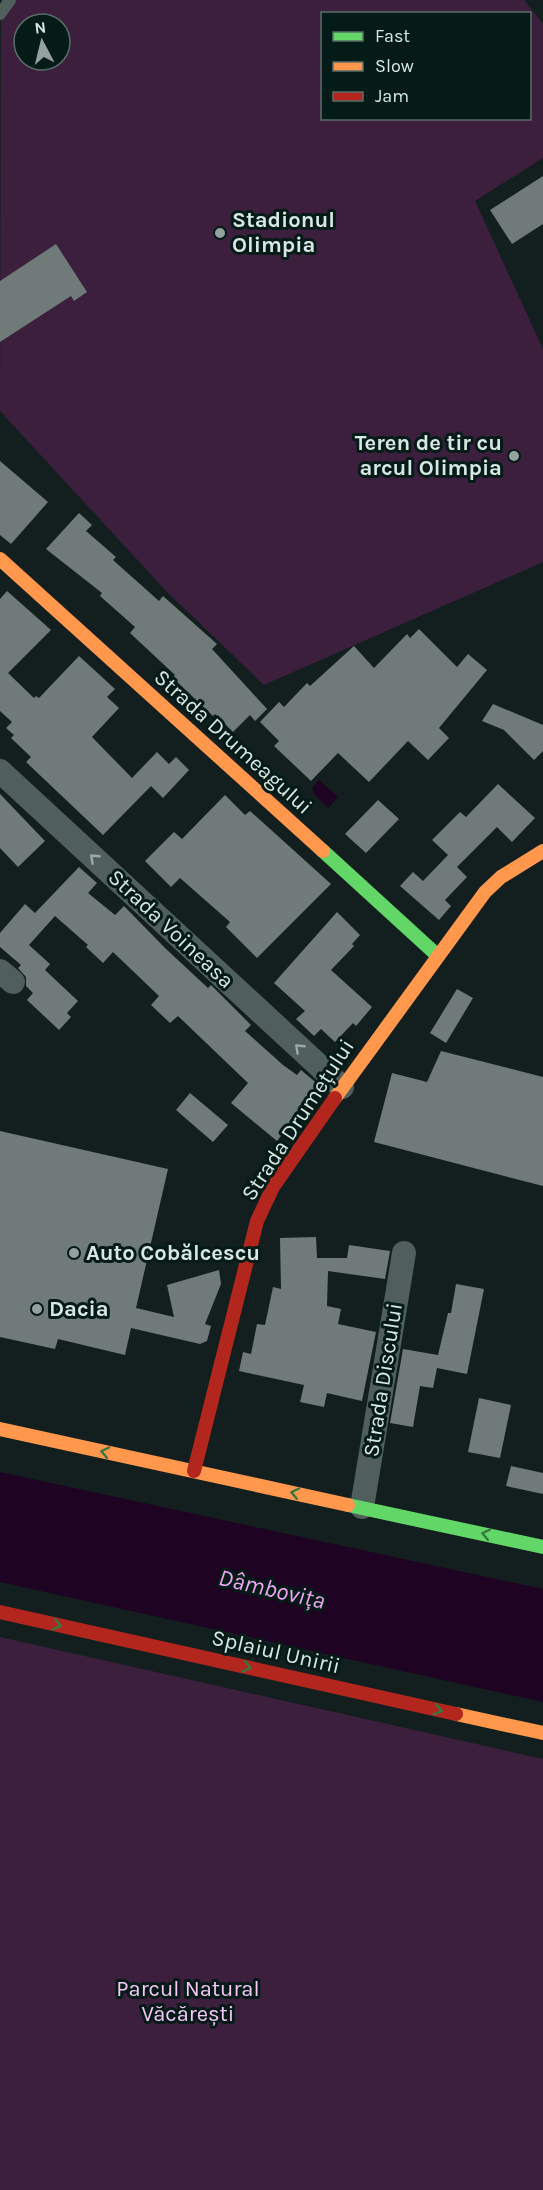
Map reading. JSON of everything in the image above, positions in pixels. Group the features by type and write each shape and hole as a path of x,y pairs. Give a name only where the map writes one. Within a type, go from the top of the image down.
{"street":[{"name":"Strada Drumeagului","path":"0,559 438,956"},
{"name":"Strada Voineasa","path":"0,771 342,1088"},
{"name":"Strada Drumețului","path":"194,1471 257,1221 273,1187 342,1088 492,885 543,851"},
{"name":"Strada Discului","path":"362,1507 404,1253"},
{"path":"0,1429 543,1547"},
{"name":"Splaiul Unirii","path":"0,1612 543,1733"}],"lane":[{"path":"0,14 10,0"}],"green space":[{"path":"1,0 524,0 543,24 543,158 475,201 543,349 543,562 264,685 167,592 0,411"},
{"name":"Parcul Natural Văcărești","path":"0,1637 543,1759 543,2190 0,2190"}],"water":[{"path":"319,780 338,797 328,808 314,794 312,788"},
{"name":"Dâmbovița","path":"0,1472 543,1589 543,1702 0,1582"}],"building":[{"path":"543,176 543,224 512,244 490,210"},
{"path":"56,244 87,292 74,301 71,296 0,342 0,281"},
{"path":"0,461 48,502 11,544 0,535"},
{"path":"79,513 92,525 86,531 116,557 113,560 159,601 163,596 217,644 212,649 267,709 255,721 250,715 233,732 215,714 213,716 173,678 175,675 130,633 135,627 100,596 102,593 46,549"},
{"path":"7,591 51,630 8,673 34,698 36,696 39,698 79,656 115,689 107,697 119,708 92,737 132,778 157,752 169,764 176,757 189,770 163,798 151,786 103,835 26,762 31,757 11,738 14,735 6,728 12,722 0,711 0,599"},
{"path":"419,629 457,667 468,654 487,670 439,728 449,738 428,760 408,741 369,782 338,753 311,781 274,746 279,741 260,722 279,702 284,707 307,683 310,686 354,646 374,668 407,634 410,638"},
{"path":"493,704 543,725 543,751 534,760 504,730 482,721"},
{"path":"498,784 535,818 512,842 497,827 457,867 467,877 445,900 451,906 439,920 400,886 413,872 423,881 448,855 432,840 460,812 466,817"},
{"path":"0,794 45,841 18,867 0,848"},
{"path":"225,795 245,815 250,811 331,884 257,958 226,927 230,922 180,878 171,887 145,861 174,832 182,839"},
{"path":"378,800 399,819 366,853 345,834"},
{"path":"79,867 97,883 88,893 115,915 124,906 165,948 208,988 211,985 251,1025 245,1031 283,1065 297,1075 301,1070 320,1086 277,1141 231,1103 248,1083 178,1016 170,1023 151,1005 159,996 113,952 103,963 86,947 88,945 55,916 29,945 50,964 45,970 78,1001 67,1013 71,1017 59,1030 27,1000 33,993 26,986 26,977 18,968 21,965 0,947 0,933 25,904 35,913"},
{"path":"337,912 360,935 352,944 354,946 331,970 372,1007 356,1026 353,1023 335,1042 321,1029 314,1036 296,1019 305,1011 274,983"},
{"path":"457,989 473,998 446,1043 430,1033"},
{"path":"441,1051 543,1077 543,1186 374,1142 392,1073 427,1082"},
{"path":"190,1093 228,1125 213,1142 176,1110"},
{"name":"Auto Cobălcescu","path":"0,1131 168,1169 136,1308 174,1317 167,1285 219,1270 221,1284 205,1324 211,1326 207,1341 200,1344 131,1328 125,1355 58,1339 55,1349 0,1337"},
{"path":"316,1237 317,1258 347,1258 349,1245 390,1251 385,1279 328,1271 327,1306 341,1309 338,1324 376,1332 362,1401 327,1393 324,1407 300,1402 304,1385 239,1371 243,1352 251,1354 257,1324 265,1325 273,1287 281,1289 280,1238"},
{"path":"456,1284 484,1289 467,1374 437,1368 433,1388 420,1386 413,1427 390,1423 403,1349 438,1355 448,1313 451,1313"},
{"path":"479,1398 511,1405 500,1458 468,1452"},
{"path":"511,1466 543,1473 543,1494 506,1486"}],"traffic: fast":[{"path":"323,851 438,956"},
{"path":"348,1505 543,1547"}],"traffic: slow":[{"path":"0,559 323,851"},
{"path":"335,1098 485,892 501,877 543,851"},
{"path":"0,1429 348,1505"},
{"path":"456,1714 543,1733"}],"traffic: jam":[{"path":"194,1471 257,1221 273,1187 335,1098"},
{"path":"0,1612 456,1714"}],"place":[{"name":"Stadionul Olimpia","path":"220,233"},
{"name":"Teren de tir cu arcul Olimpia","path":"514,456"},
{"name":"Auto Cobălcescu","path":"74,1253"},
{"name":"Dacia","path":"37,1309"}]}
